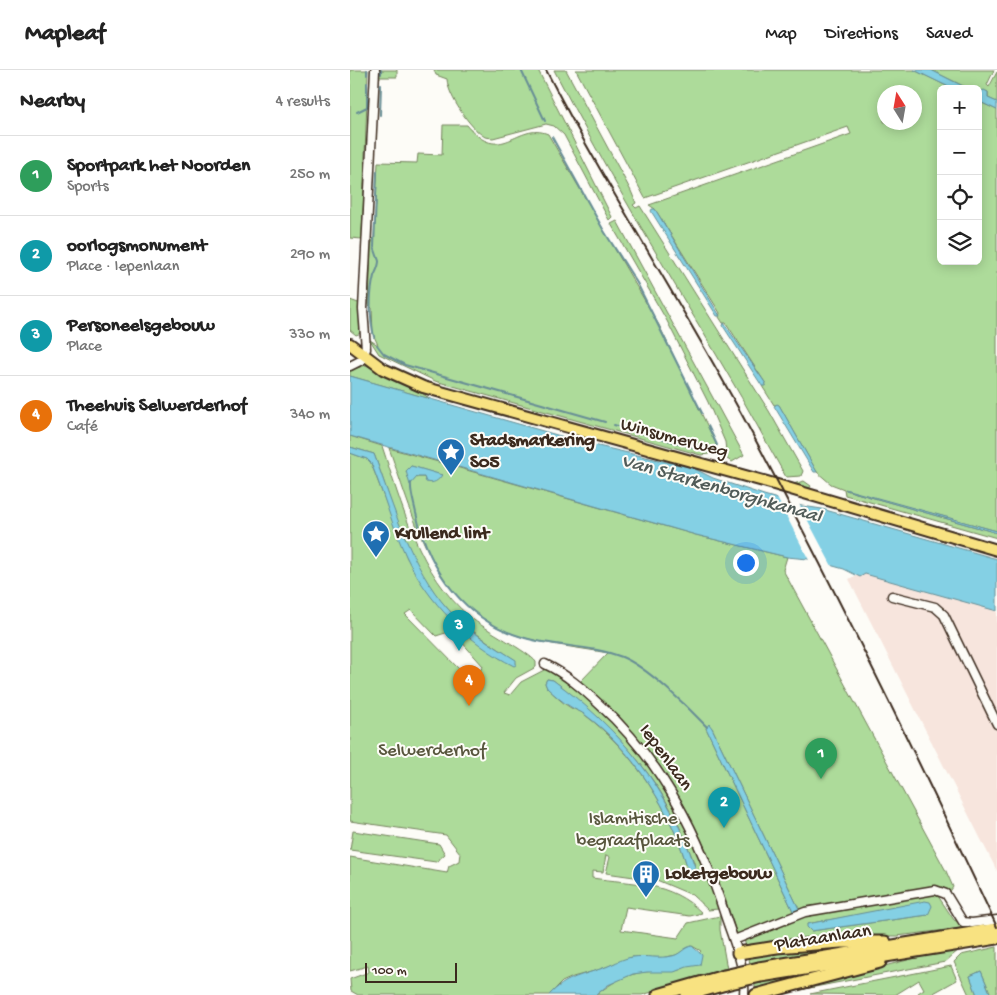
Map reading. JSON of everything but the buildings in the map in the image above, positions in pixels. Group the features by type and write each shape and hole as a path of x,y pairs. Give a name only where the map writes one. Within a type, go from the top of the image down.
{"highway":[{"name":"Plataanlaan","path":"658,995 760,972 902,948 997,929"},
{"name":"Plataanlaan","path":"902,948 997,938"},
{"path":"738,953 770,947 873,941 902,948"},
{"path":"756,995 891,959 902,948"},
{"name":"Plataanlaan","path":"687,995 725,980"}],"main road":[{"name":"Winsumerweg","path":"350,344 364,357 383,369 423,387 767,482 997,550"}],"street":[{"path":"350,366 357,364 364,357 363,309 375,70"},
{"path":"892,596 935,607 944,615 997,724"},
{"name":"Iepenlaan","path":"545,664 576,684 606,710 658,770 682,810 697,841 734,940 749,995"},
{"name":"Plataanlaan","path":"734,940 805,912 934,890 946,894 964,922 997,920"},
{"name":"Iepenlaan","path":"744,995 745,986"}],"shaded area":[{"path":"865,571 997,608 997,871 849,579"}],"green space":[{"path":"350,70 368,70 362,239 350,238"},
{"path":"377,70 397,70 397,77 378,77"},
{"path":"434,70 538,70 612,217 609,220 564,135 554,126 546,124 493,138 485,137 473,127 461,111 451,94 447,79 436,75"},
{"path":"554,70 566,70 631,191 636,203 633,205 636,208 640,206 769,411 803,471 801,476 786,477 734,384 616,184"},
{"path":"576,70 914,70 945,85 937,85 937,265 982,265 982,103 997,110 997,531 846,490 997,533 997,538 845,495 844,489 831,484 817,472 779,405 774,405 762,386 766,384 726,323 723,323 719,317 720,313 655,209 649,205 851,134 848,127 645,198"},
{"path":"931,70 994,70 987,85 989,87 997,72 997,102 988,98 988,92 982,93 982,85 961,85"},
{"path":"443,125 467,125 479,137 490,142 499,143 527,133 548,134 659,325 717,446 709,454 701,455 435,381 379,354 370,340 378,345 373,334 372,308 369,305 371,245 374,237 378,162 417,163 418,154 442,155"},
{"path":"617,221 744,455 732,462 727,459 725,442 708,402 667,321 611,224"},
{"path":"350,300 361,304 361,333 356,335 350,330"},
{"path":"366,365 415,389 430,399 350,376 350,370"},
{"name":"Selwerderhof","path":"350,436 382,446 414,538 438,581 452,600 470,617 525,652 536,662 536,667 516,678 504,693 510,695 521,682 548,668 587,696 623,730 639,748 668,788 700,856 719,903 718,909 708,910 692,895 652,878 606,873 610,857 606,855 603,872 592,871 592,878 636,883 664,889 690,903 702,913 690,916 626,907 621,930 678,938 688,923 720,916 720,930 727,969 642,995 596,995 613,983 631,975 681,969 701,951 692,946 676,955 661,958 632,957 573,977 562,982 549,995 358,995 351,991 350,979 369,972 368,966 350,971 350,857 447,873 449,866 459,861 460,853 446,835 350,821 350,453 367,459 371,463 407,558 432,597 453,622 501,659 516,664 515,660 458,619 436,596 424,578 404,538 374,454 350,447","holes":["411,610 436,636 452,631 483,666 474,680 462,672 405,614","547,679 553,680 593,713 612,731 645,770 673,813 696,869 688,870 672,826 649,784 635,765 603,730 582,712 565,704 547,688 545,683"]},
{"path":"389,448 696,535 787,557 783,570 946,871 953,887 949,893 939,887 836,902 800,911 712,728 706,728 794,913 737,935 705,846 676,792 660,767 640,742 600,699 580,682 608,653 555,645 525,638 495,626 470,608 450,587 420,535","holes":["411,466 442,475 425,480 424,477 417,477 412,481"]},
{"path":"804,481 811,486 808,491 789,485"},
{"path":"353,831 439,844 445,854 436,862 350,850"},
{"path":"936,893 954,920 970,927 897,936 854,936 746,947 744,939 807,914","holes":["899,907 928,915 811,931 807,924"]},
{"path":"878,943 750,964 748,953"},
{"path":"997,947 997,995 991,995 981,971 970,976 977,995 969,995 954,962 961,955"},
{"path":"960,949 945,962 773,995 919,957"},
{"path":"866,962 756,992 754,981"},
{"path":"951,966 957,980 930,995 919,995 918,993 924,989 919,980 895,995 810,994"}],"water":[{"path":"914,70 931,70 961,85 945,85"},
{"path":"982,91 988,92 988,98 997,102 997,110 982,103"},
{"path":"655,209 720,316 717,316 651,211"},
{"path":"724,323 766,384 765,386 762,386 723,326"},
{"name":"Van Starkenborghkanaal","path":"350,376 585,443 693,468 713,478 764,495 802,506 822,509 997,559 997,611 865,574 860,577 844,569 808,559 787,557 696,535 350,436"},
{"path":"777,404 817,472 814,472 774,406"},
{"path":"350,447 374,454 404,536 423,574 435,592 463,624 516,660 516,665 514,666 497,657 481,646 451,620 425,589 401,545 371,463 367,459 350,453"},
{"path":"411,466 442,475 431,483 426,482 424,477 417,477 410,485 406,471"},
{"path":"846,490 997,531 997,533"},
{"path":"547,679 553,680 577,698 620,739 639,762 671,811 695,867 694,872 688,870 672,826 649,784 634,764 602,728 584,714 565,703 547,688 545,683"},
{"path":"709,724 800,911 794,913 706,728"},
{"path":"925,901 930,902 932,906 928,915 811,931 807,927 807,924"},
{"path":"692,946 702,955 700,965 674,972 633,974 608,985 596,995 549,995 561,984 573,978 625,959 672,956"},
{"path":"981,971 991,995 977,995 970,976"}],"pier":[{"path":"776,496 798,502 833,568 810,562"}],"waterway":[{"path":"367,70 367,75"},
{"path":"521,70 545,121"},
{"path":"357,112 367,107 367,83"},
{"path":"380,115 381,84"},
{"path":"552,137 604,231 637,283 702,413"},
{"path":"374,337 371,299 372,284 379,261 374,247 377,171"},
{"path":"377,345 384,354 405,365 605,422"},
{"path":"614,425 707,451 717,445 708,426"},
{"path":"411,483 416,513 430,555 440,574 468,606 484,619 504,630 525,638 599,650 632,662 667,688 707,727"}],"railway":[{"path":"546,70 593,157 717,370 775,477 873,668 997,927"}],"place":[{"name":"Stadsmarkering S05","path":"451,476"},
{"name":"Krullend lint","path":"376,558"},
{"name":"Personeelsgebouw","path":"459,651"},
{"name":"Theehuis Selwerderhof","path":"469,706"},
{"name":"Sportpark het Noorden","path":"821,779"},
{"name":"oorlogsmonument","path":"724,828"},
{"name":"Loketgebouw","path":"646,898"}],"park label":[{"name":"Islamitische begraafplaats","path":"633,830"}]}
